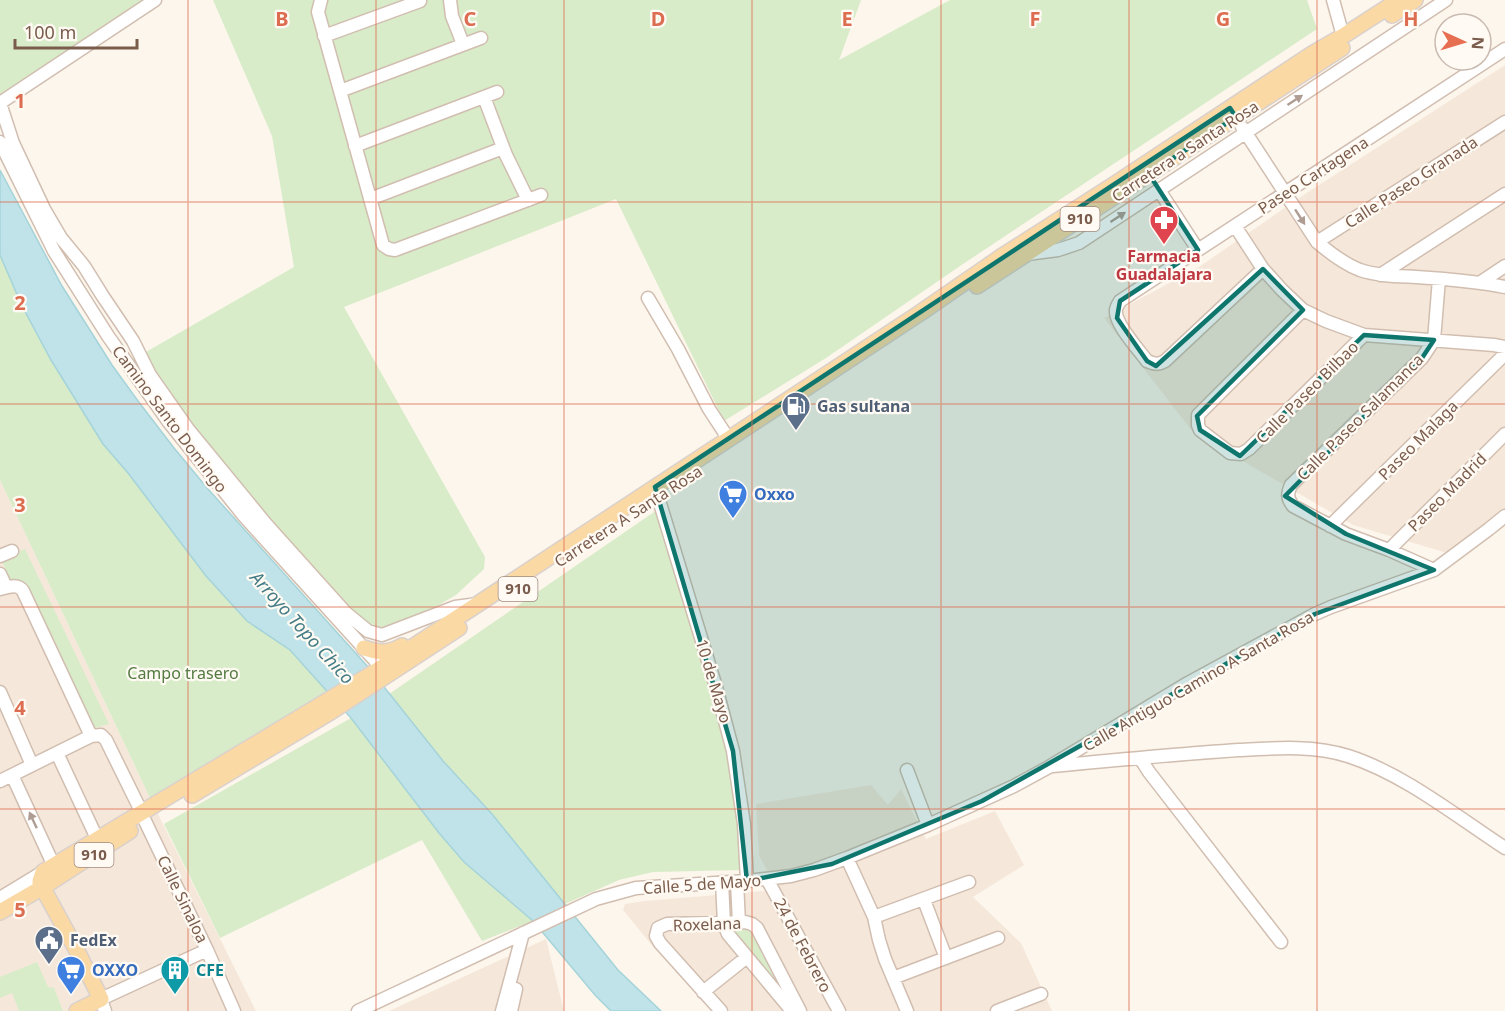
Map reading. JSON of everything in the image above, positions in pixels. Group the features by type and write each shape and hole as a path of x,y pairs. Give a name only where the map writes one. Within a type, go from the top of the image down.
{"main road":[{"name":"Carretera a Santa Rosa","path":"922,317 1027,254 1233,113 1312,54 1400,5 1416,0"},
{"name":"Carretera a Santa Rosa","path":"922,317 1004,255 1112,186 1318,63 1400,5"},
{"name":"Carretera A Santa Rosa","path":"376,675 478,603 657,492 728,438 922,317"},
{"name":"Carretera A Santa Rosa","path":"144,817 328,707 922,317"},
{"path":"364,648 381,653 390,652 422,634 435,632"},
{"name":"910","path":"0,912 41,879 144,817"},
{"name":"910","path":"41,879 100,845"},
{"path":"41,879 103,1005 77,1011"}],"street":[{"path":"155,0 0,103 14,143 44,209 61,238 92,278 133,340 150,375 188,429 266,524 346,613 362,627 382,635 455,607 478,603"},
{"path":"321,0 318,12 324,36 383,245 395,250 541,195"},
{"path":"450,0 452,15 463,44"},
{"path":"1333,0 1343,36"},
{"path":"1027,254 1058,250 1079,243 1446,0"},
{"path":"324,36 396,5 420,1"},
{"path":"1400,5 1411,23"},
{"path":"340,91 481,38"},
{"name":"Paseo Cartagena","path":"1263,269 1160,364 1147,361 1117,318 1116,308 1120,301 1505,49"},
{"path":"1318,63 1329,78"},
{"path":"355,146 497,92"},
{"path":"484,97 503,148 528,200"},
{"path":"1233,113 1317,242 1331,254 1362,270 1380,275 1505,286"},
{"name":"Calle Paseo Granada","path":"1317,242 1505,122"},
{"name":"Camino Santo Domingo","path":"0,142 54,251 108,336 168,421 244,516 364,648 376,675"},
{"path":"370,199 503,148"},
{"path":"1159,190 1198,250"},
{"path":"1380,275 1505,194"},
{"path":"1235,226 1263,269 1282,290 1303,310 1336,326 1364,335 1505,347"},
{"path":"1480,282 1505,266"},
{"path":"75,284 92,278"},
{"name":"Calle Paseo Salamanca","path":"1330,526 1293,506 1287,496 1291,485 1422,358 1434,340 1439,279"},
{"path":"648,297 709,409 728,438"},
{"name":"Calle Paseo Bilbao","path":"1303,310 1198,414 1197,424 1200,430 1230,453 1241,454 1249,449 1364,335"},
{"name":"Paseo Malaga","path":"1330,526 1505,354"},
{"name":"Paseo Madrid","path":"1389,550 1505,434"},
{"name":"10 de Mayo","path":"657,492 734,751 744,824 739,923"},
{"name":"Calle Antiguo Camino A Santa Rosa","path":"1049,767 1188,683 1315,614 1434,570 1505,516"},
{"path":"1330,526 1434,570"},
{"path":"0,574 3,588 19,586 23,591 91,736 0,781"},
{"path":"0,692 32,765"},
{"name":"Calle Sinaloa","path":"91,736 101,735 106,740 234,1011"},
{"path":"1049,767 1272,749 1330,752 1357,760 1404,781 1505,848"},
{"path":"57,753 100,845"},
{"path":"1140,758 1281,942"},
{"name":"Calle 5 de Mayo","path":"358,1011 596,899 636,888 767,879 814,870 928,825 1014,786 1049,767"},
{"path":"906,770 928,825"},
{"path":"12,775 41,879"},
{"path":"847,858 874,917 885,959 907,1011"},
{"name":"910","path":"0,898 41,879"},
{"name":"24 de Febrero","path":"767,879 839,1011"},
{"path":"722,882 724,924 728,934 792,1011"},
{"path":"874,917 969,882"},
{"path":"924,900 946,958"},
{"name":"Roxelana","path":"721,1011 660,944 656,936 658,928 667,924 749,922 755,926 800,1011"},
{"path":"502,1011 523,933"},
{"path":"893,978 998,938"},
{"path":"103,1005 207,950"},
{"path":"704,992 747,957"},
{"path":"511,1011 517,987 516,961"},
{"path":"997,1011 1041,994"}],"highlighted area":[{"path":"1230,108 1236,117 1149,174 1198,250 1120,301 1117,318 1147,361 1156,366 1263,269 1303,310 1197,416 1200,430 1240,456 1364,335 1434,340 1422,358 1285,496 1346,534 1434,570 1315,614 982,801 832,864 747,881 733,751 655,487"}],"shaded area":[{"path":"1505,65 1505,510 1447,553 1353,525 1193,432 1104,318 1199,267 1302,196"},
{"path":"0,480 151,800 256,1011 0,1011"},
{"path":"871,785 888,805 901,789 926,839 995,811 1024,865 973,897 1021,943 1052,1011 841,1011 759,855 756,804"},
{"path":"764,891 770,895 835,1011 712,1011 623,910 625,904 645,901"},
{"path":"546,939 564,1011 389,1011"}],"green space":[{"path":"0,0 146,0 0,97"},
{"path":"213,0 861,0 839,60 950,0 1307,0 1317,29 963,264 826,358 724,421 616,199 344,307 485,557 484,569 456,595 430,610 386,628 363,621 172,410 132,360 294,267 272,136"},
{"name":"Campo trasero","path":"0,255 22,306 51,360 103,444 207,576 247,621 290,649 328,692 151,800 0,480"},
{"path":"657,510 733,758 742,870 653,872 619,880 565,904 389,694"},
{"path":"25,549 109,724 90,729 25,582 11,582 1,559"},
{"path":"351,718 464,862 533,921 482,941 422,840 220,938 164,824"},
{"path":"750,927 786,994 735,932 737,928"},
{"path":"37,962 48,987 54,988 63,1011 19,1011 12,993 0,998 0,977"}],"water":[{"name":"Arroyo Topo Chico","path":"0,170 62,286 112,365 174,448 369,668 443,761 492,814 618,970 661,1011 611,1011 533,921 464,862 351,718 290,650 247,621 206,576 128,473 103,444 51,360 22,306 0,255"}],"place":[{"name":"Farmacia Guadalajara","path":"1164,246"},
{"name":"Gas sultana","path":"796,432"},
{"name":"Oxxo","path":"733,520"},
{"name":"FedEx","path":"49,966"},
{"name":"OXXO","path":"71,996"},
{"name":"CFE","path":"175,996"}]}
